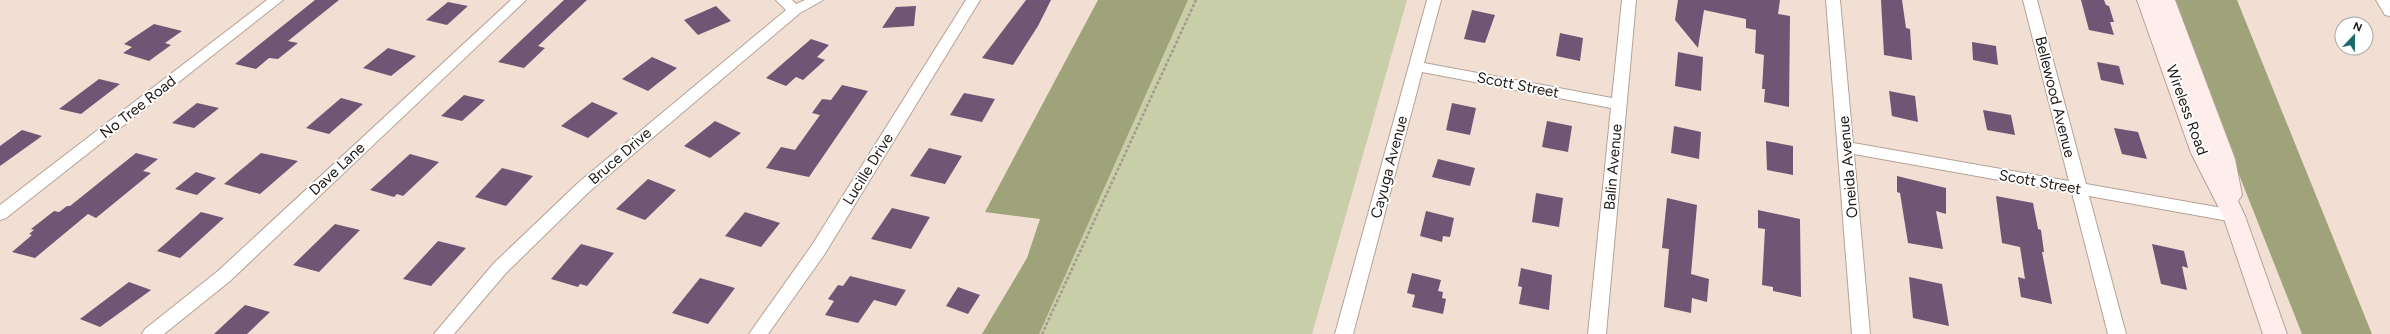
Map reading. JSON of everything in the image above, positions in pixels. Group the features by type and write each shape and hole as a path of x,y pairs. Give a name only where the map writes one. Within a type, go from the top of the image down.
{"main road":[{"name":"Wireless Road","path":"2147,0 2202,153 2234,216 2276,330"},
{"name":"Wireless Road","path":"2165,0 2224,159 2234,216"}],"street":[{"name":"No Tree Road","path":"0,214 276,0"},
{"name":"Dave Lane","path":"151,334 224,276 519,0"},
{"name":"Bruce Drive","path":"444,334 500,268 579,191 789,5 816,0"},
{"name":"Lucille Drive","path":"758,334 818,250 973,0"},
{"name":"Cayuga Avenue","path":"1344,334 1434,0"},
{"name":"Balin Avenue","path":"1598,334 1629,0"},
{"name":"Oneida Avenue","path":"1833,0 1862,334"},
{"name":"Bellewood Avenue","path":"2030,0 2116,334"},
{"path":"2383,0 2390,12"},
{"name":"Scott Street","path":"1416,66 1619,104"},
{"name":"Scott Street","path":"1846,147 2234,216"}],"path":[{"path":"1042,334 1196,0"}],"green space":[{"path":"1098,0 1188,0 1039,334 982,334 1027,258 1040,219 985,212"},
{"path":"1182,0 1407,0 1312,334 1020,334"},
{"path":"2170,0 2237,0 2372,334 2302,334"}],"building":[{"path":"315,0 339,0 288,41 298,43 278,59 269,58 256,69 235,64"},
{"path":"564,0 587,0 538,46 545,48 524,68 498,62"},
{"path":"1026,0 1051,0 1038,26 1013,65 982,58"},
{"path":"1678,0 1780,0 1778,14 1790,16 1789,107 1764,102 1765,89 1762,89 1764,55 1755,53 1756,30 1746,28 1746,19 1704,10 1698,48 1675,20"},
{"path":"1881,0 1902,0 1906,28 1910,29 1912,60 1884,55"},
{"path":"2081,0 2104,0 2106,5 2109,6 2114,22 2110,22 2114,35 2089,30"},
{"path":"448,2 468,6 447,25 426,20"},
{"path":"716,6 731,21 698,35 684,20"},
{"path":"916,6 914,26 882,28 896,7"},
{"path":"1472,10 1495,15 1485,43 1464,39"},
{"path":"154,24 182,31 165,43 171,45 149,61 123,53 132,47 124,44"},
{"path":"1560,33 1583,38 1580,61 1556,56"},
{"path":"811,39 829,45 817,57 825,60 803,80 796,77 786,86 766,78"},
{"path":"1972,42 1996,46 1998,65 1973,60"},
{"path":"388,48 416,56 391,76 363,68"},
{"path":"1678,52 1703,57 1701,91 1675,86"},
{"path":"652,57 677,68 648,91 622,79"},
{"path":"2097,62 2119,66 2124,85 2101,80"},
{"path":"99,79 120,84 81,114 59,109"},
{"path":"842,85 868,91 809,177 766,168 781,147 795,150 820,115 812,113 822,99 831,100"},
{"path":"1889,91 1915,96 1918,122 1892,116"},
{"path":"964,93 995,99 982,122 950,115"},
{"path":"464,95 485,100 462,121 441,116"},
{"path":"341,98 363,104 329,134 306,128"},
{"path":"592,102 618,113 588,138 561,126"},
{"path":"197,103 219,108 194,128 172,123"},
{"path":"1452,103 1476,108 1470,135 1446,130"},
{"path":"1983,110 2011,115 2015,135 1987,130"},
{"path":"715,121 741,133 710,158 684,146"},
{"path":"1547,121 1572,126 1568,152 1542,147"},
{"path":"1674,126 1701,132 1699,159 1671,153"},
{"path":"2114,128 2138,132 2147,159 2122,154"},
{"path":"22,130 42,136 0,166 0,146"},
{"path":"1766,141 1793,146 1793,175 1767,170"},
{"path":"929,148 962,156 945,184 910,176"},
{"path":"136,153 158,159 143,171 151,173 96,218 88,214 35,258 12,252 32,235 29,234 34,230 31,229 54,211 59,212 67,206 70,206"},
{"path":"261,153 298,161 260,194 224,184"},
{"path":"410,154 439,162 403,196 397,194 394,197 370,190"},
{"path":"1438,159 1475,168 1470,186 1432,177"},
{"path":"502,168 533,176 506,206 475,197"},
{"path":"196,172 216,178 197,195 175,189"},
{"path":"1897,176 1946,188 1946,214 1936,211 1943,249 1908,243 1900,193 1897,192"},
{"path":"648,179 676,190 645,220 616,209"},
{"path":"1536,193 1563,198 1559,227 1532,222"},
{"path":"1996,196 2033,203 2038,229 2041,230 2044,252 2042,252 2052,304 2021,297 2018,277 2025,279 2020,247 2002,243"},
{"path":"1667,198 1697,205 1691,274 1709,279 1707,302 1692,298 1691,313 1664,307 1669,249 1662,248"},
{"path":"892,208 930,217 911,249 871,239"},
{"path":"1758,210 1800,219 1801,297 1773,291 1773,287 1762,285 1765,229 1758,228"},
{"path":"1426,211 1454,218 1450,237 1443,236 1442,242 1420,236"},
{"path":"201,212 224,218 180,258 157,251"},
{"path":"745,212 780,223 761,247 725,236"},
{"path":"335,224 360,230 319,272 293,265"},
{"path":"438,241 466,248 431,286 403,279"},
{"path":"581,244 614,253 587,286 580,284 578,287 551,279"},
{"path":"2152,244 2184,251 2188,268 2182,266 2187,290 2161,284"},
{"path":"1521,268 1552,275 1549,310 1519,304 1522,287 1518,286"},
{"path":"1412,273 1441,280 1438,291 1443,292 1442,298 1446,299 1443,314 1412,307 1415,295 1407,293"},
{"path":"850,276 906,290 896,306 874,300 858,323 825,315 834,301 828,299 838,285 843,286"},
{"path":"1909,277 1942,284 1949,326 1913,318"},
{"path":"700,278 735,288 708,324 672,313"},
{"path":"129,282 151,290 100,327 80,319"},
{"path":"958,287 980,295 968,314 946,306"},
{"path":"245,305 270,312 247,334 214,334"}]}
